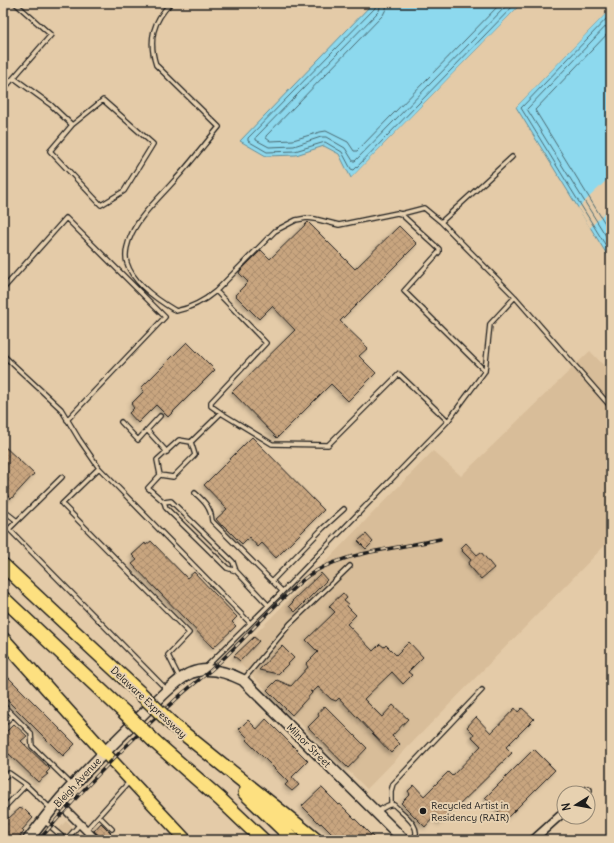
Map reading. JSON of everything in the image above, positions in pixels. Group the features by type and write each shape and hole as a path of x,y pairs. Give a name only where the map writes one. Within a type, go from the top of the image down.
{"highway":[{"name":"Delaware Expressway","path":"3,565 294,840"},
{"path":"3,598 155,742 220,799 263,840"},
{"path":"3,639 104,753"},
{"path":"172,724 316,840"}],"main road":[{"path":"168,690 189,674 203,670"},
{"name":"Milnor Street","path":"203,670 225,672 243,680 404,840"},
{"name":"Bleigh Avenue","path":"29,840 55,806 73,786 168,690"},
{"path":"104,753 186,840"}],"street":[{"path":"55,806 80,824 96,840"},
{"path":"533,840 556,819"}],"lane":[{"path":"3,90 50,35 14,3"},
{"path":"171,3 161,13 152,38 153,55 156,65 219,127 145,214 132,233 126,251 126,262 130,271 147,291 176,311 186,309 205,300 216,291 274,231 296,220 307,218 339,225 397,213 401,214 424,208 441,222 515,297 611,407"},
{"path":"14,78 51,105 72,126"},
{"path":"103,100 153,144 124,191 101,205 50,151 72,126 103,100"},
{"path":"441,222 512,157"},
{"path":"401,214 439,249 439,252 431,262 404,291 485,371"},
{"path":"3,288 66,218 164,317 67,420"},
{"path":"216,291 266,343 211,402 211,406 272,444 328,445 399,374 448,421"},
{"path":"203,670 268,606 448,421 485,371 490,324 515,297"},
{"path":"3,355 61,409 99,468 250,623"},
{"path":"192,442 221,413"},
{"path":"121,422 138,440 160,416"},
{"path":"147,430 167,452"},
{"path":"160,475 157,460 179,440 192,442"},
{"path":"160,475 173,477 195,455 192,442"},
{"path":"99,468 62,504 189,633 168,655 181,680"},
{"path":"160,475 148,488 164,502 166,508 227,568 236,571"},
{"path":"62,476 9,529 168,690"},
{"path":"195,493 206,503 211,513 212,521 282,591"},
{"path":"164,502 172,501 233,562 236,571 268,606"},
{"path":"272,581 344,509"},
{"path":"3,510 18,521"},
{"path":"243,680 290,624 350,566"},
{"path":"391,804 391,791 393,784 482,690"},
{"path":"3,705 31,733 32,746 73,786"},
{"path":"3,725 13,715"},
{"path":"3,779 10,773 55,806"},
{"path":"86,830 130,780"},
{"path":"3,810 26,785"},
{"path":"377,812 391,804"},
{"path":"391,804 394,805 417,830 417,835 413,840"},
{"path":"99,816 112,829"},
{"path":"44,821 66,840 80,824"}],"shaded area":[{"path":"590,351 611,373 611,539 367,789 233,657 433,451 461,476"},
{"path":"66,821 84,840 49,840"}],"water":[{"path":"373,3 522,3 351,178 339,154 324,146 296,155 266,156 240,141"},
{"path":"611,8 611,261 516,107"}],"pier":[{"path":"522,3 524,3 354,178 351,178"},
{"path":"611,6 611,8 514,109 514,106"},
{"path":"611,176 611,206 590,228 578,208"}],"building":[{"path":"308,222 355,269 399,226 417,244 340,321 368,348 359,356 376,373 348,401 331,384 277,438 232,392 295,330 272,306 259,319 235,295 248,282 239,273 240,271 261,250 270,259"},
{"path":"187,342 215,370 168,417 156,405 138,423 129,413 134,408 131,404 144,391 141,388"},
{"path":"252,437 324,510 276,558 262,543 258,547 249,537 242,544 223,525 222,526 216,519 227,509 204,485"},
{"path":"3,445 34,474 11,499 3,491"},
{"path":"366,534 373,542 366,549 358,541"},
{"path":"151,541 187,578 194,572 237,617 232,622 236,626 213,648 132,564 137,560 132,555 145,543 146,545"},
{"path":"466,543 477,555 481,552 494,568 481,579 468,564 471,560 462,551 463,550 461,548"},
{"path":"321,573 327,580 295,612 289,606 293,602 292,601"},
{"path":"343,593 347,598 344,601 356,615 347,624 373,651 380,644 384,647 386,645 396,655 409,642 423,657 408,672 412,675 403,684 392,672 364,699 382,717 393,705 408,719 392,736 400,744 391,753 339,698 336,701 331,699 318,687 313,692 310,691 312,693 292,715 267,690 277,680 291,686 308,667 306,664 318,652 306,640 335,612 329,606"},
{"path":"254,637 259,641 240,661 234,656"},
{"path":"282,646 294,658 278,674 259,670"},
{"path":"3,672 75,744 63,756 3,696"},
{"path":"325,706 367,748 348,768 308,727 319,716 318,714"},
{"path":"515,708 518,712 522,708 534,719 506,747 512,753 446,818 440,823 434,817 425,827 401,803 410,794 408,791 414,785 424,796 448,772 452,776 481,746 472,737 474,734 467,727 476,717 491,733"},
{"path":"266,719 308,761 292,777 299,785 292,791 285,785 288,782 246,740 248,738 239,729 248,720 257,729"},
{"path":"14,724 27,736 21,741 50,769 46,773 48,774 38,782 9,754 3,760 3,735"},
{"path":"534,749 555,770 506,819 485,798"},
{"path":"321,788 339,805 340,804 376,840 338,840 321,823 320,824 302,806"},
{"path":"20,808 23,808 33,818 22,830 24,832 16,840 3,840 3,818 6,815 9,818"},
{"path":"101,823 111,833 104,840 94,831"}],"railway":[{"path":"39,840 70,804 137,735 186,690 220,662 293,588 305,578 314,572 344,559 376,551 440,539"}],"place":[{"name":"Recycled Artist in Residency (RAIR)","path":"423,811"}]}
